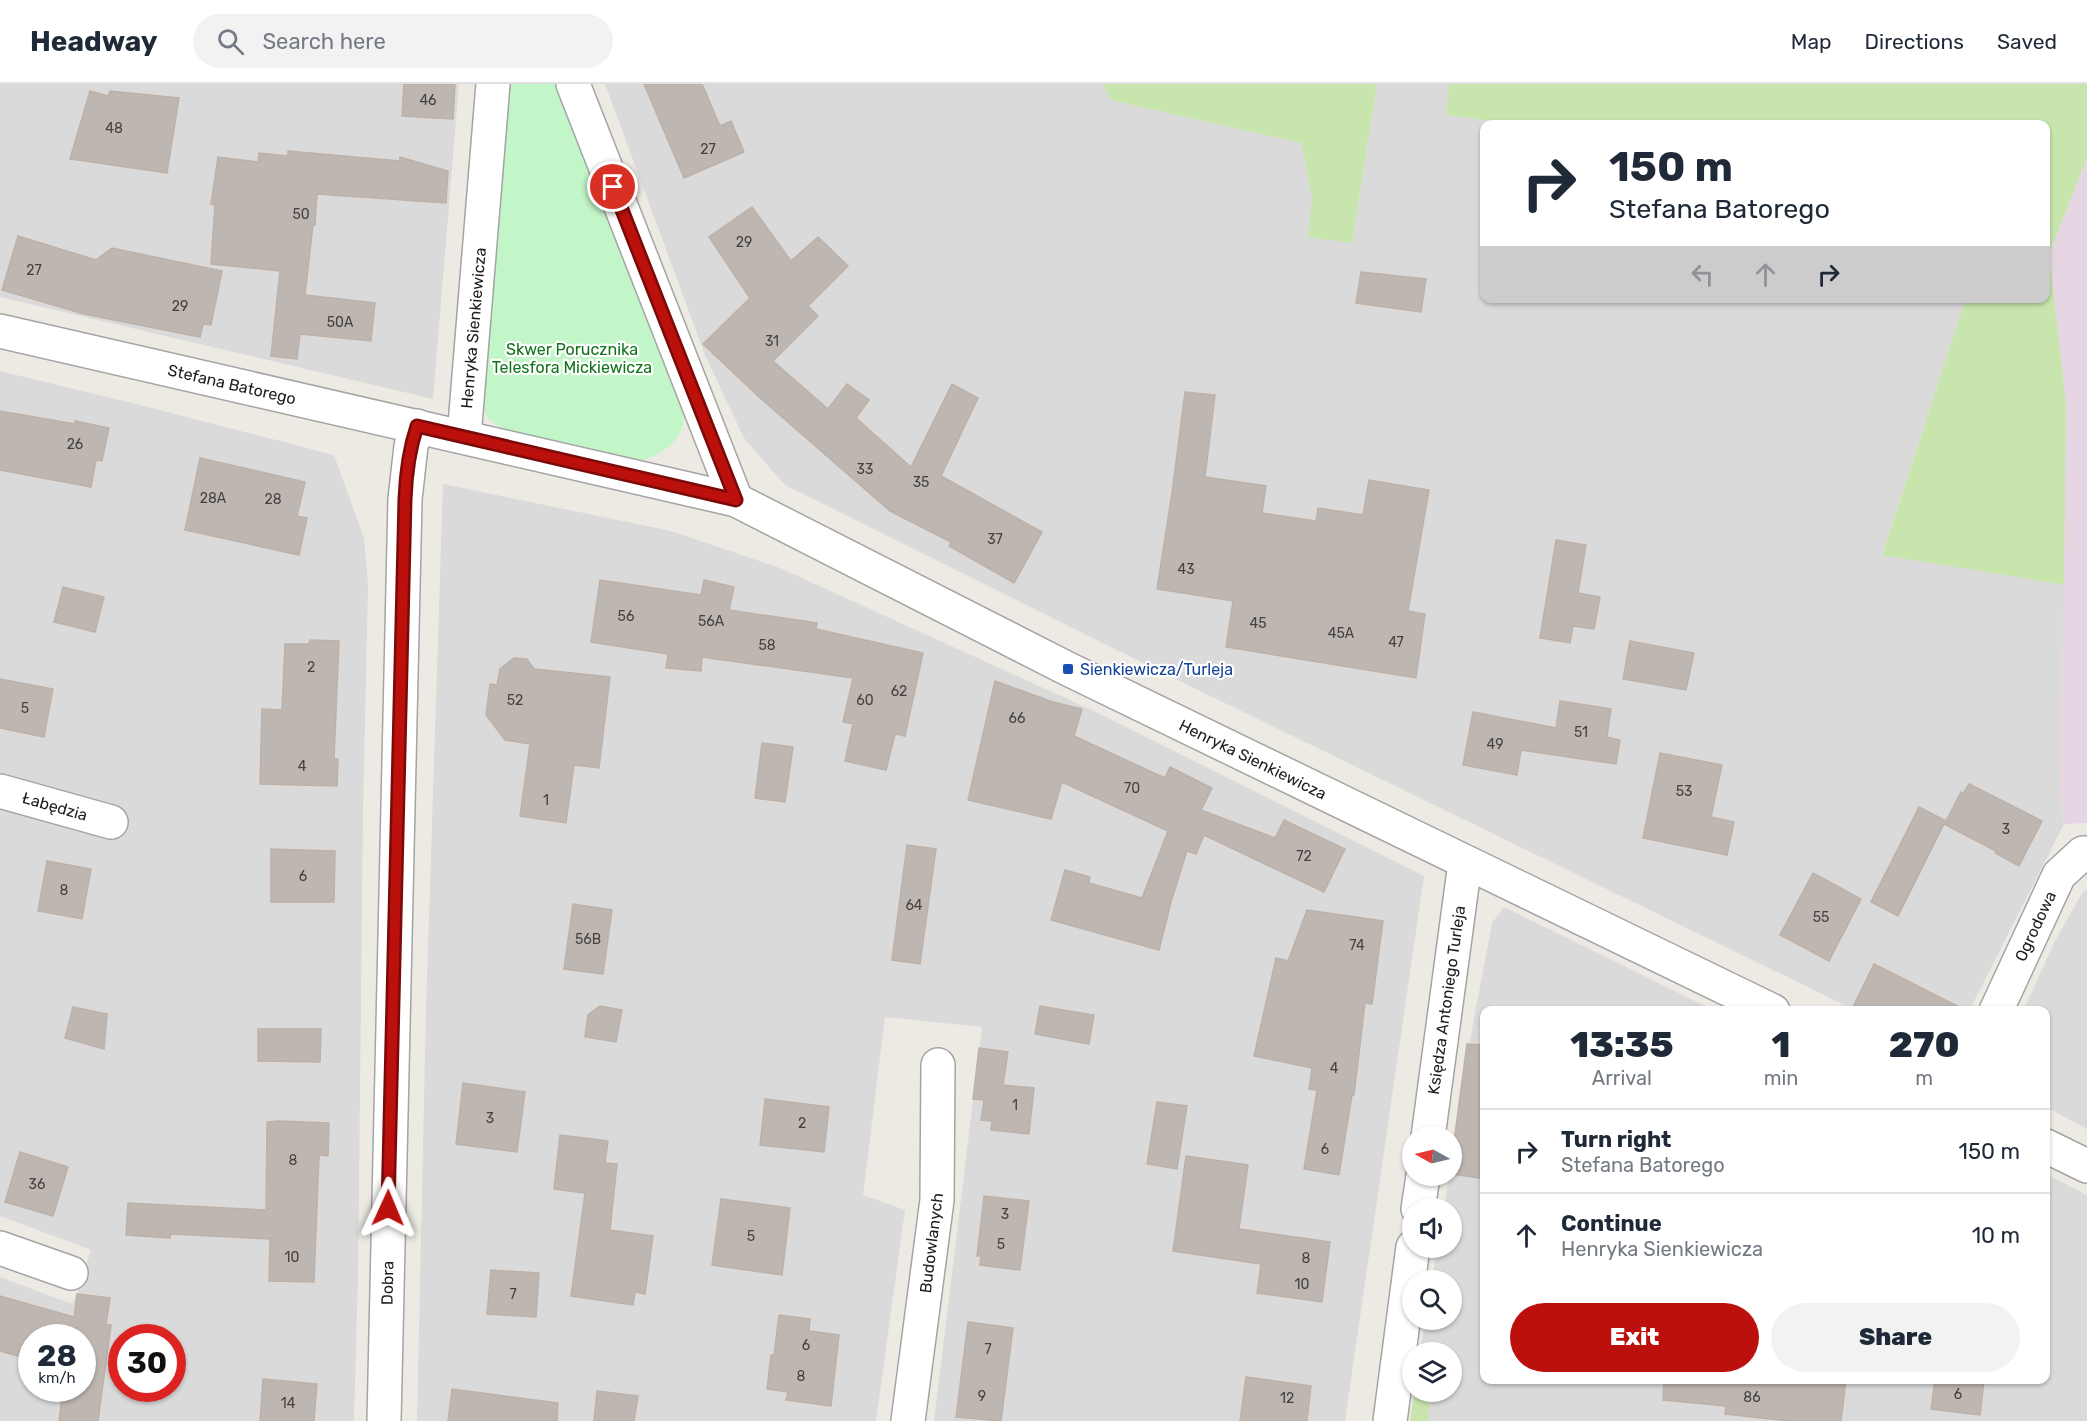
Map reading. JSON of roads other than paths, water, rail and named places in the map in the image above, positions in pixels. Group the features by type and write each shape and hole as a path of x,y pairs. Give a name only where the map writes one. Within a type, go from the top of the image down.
{"street":[{"name":"Henryka Sienkiewicza","path":"493,84 464,437 736,500 1068,669 1763,1006"},
{"path":"573,84 736,500"},
{"name":"Stefana Batorego","path":"0,331 464,437"},
{"name":"Dobra","path":"384,1421 405,499 406,471 417,426"},
{"name":"Łabędzia","path":"0,791 111,822"},
{"name":"Ogrodowa","path":"1998,1006 2059,875 2083,853 2087,853"},
{"name":"Księdza Antoniego Turleja","path":"1429,1126 1465,863"},
{"name":"Budowlanych","path":"908,1421 937,1200 938,1065"},
{"path":"2050,1148 2087,1166"},
{"path":"0,1248 71,1273"},
{"path":"1390,1421 1412,1258"}],"place":[{"name":"Sienkiewicza/Turleja","path":"1068,669"}],"park label":[{"name":"Skwer Porucznika Telesfora Mickiewicza","path":"572,358"}]}
